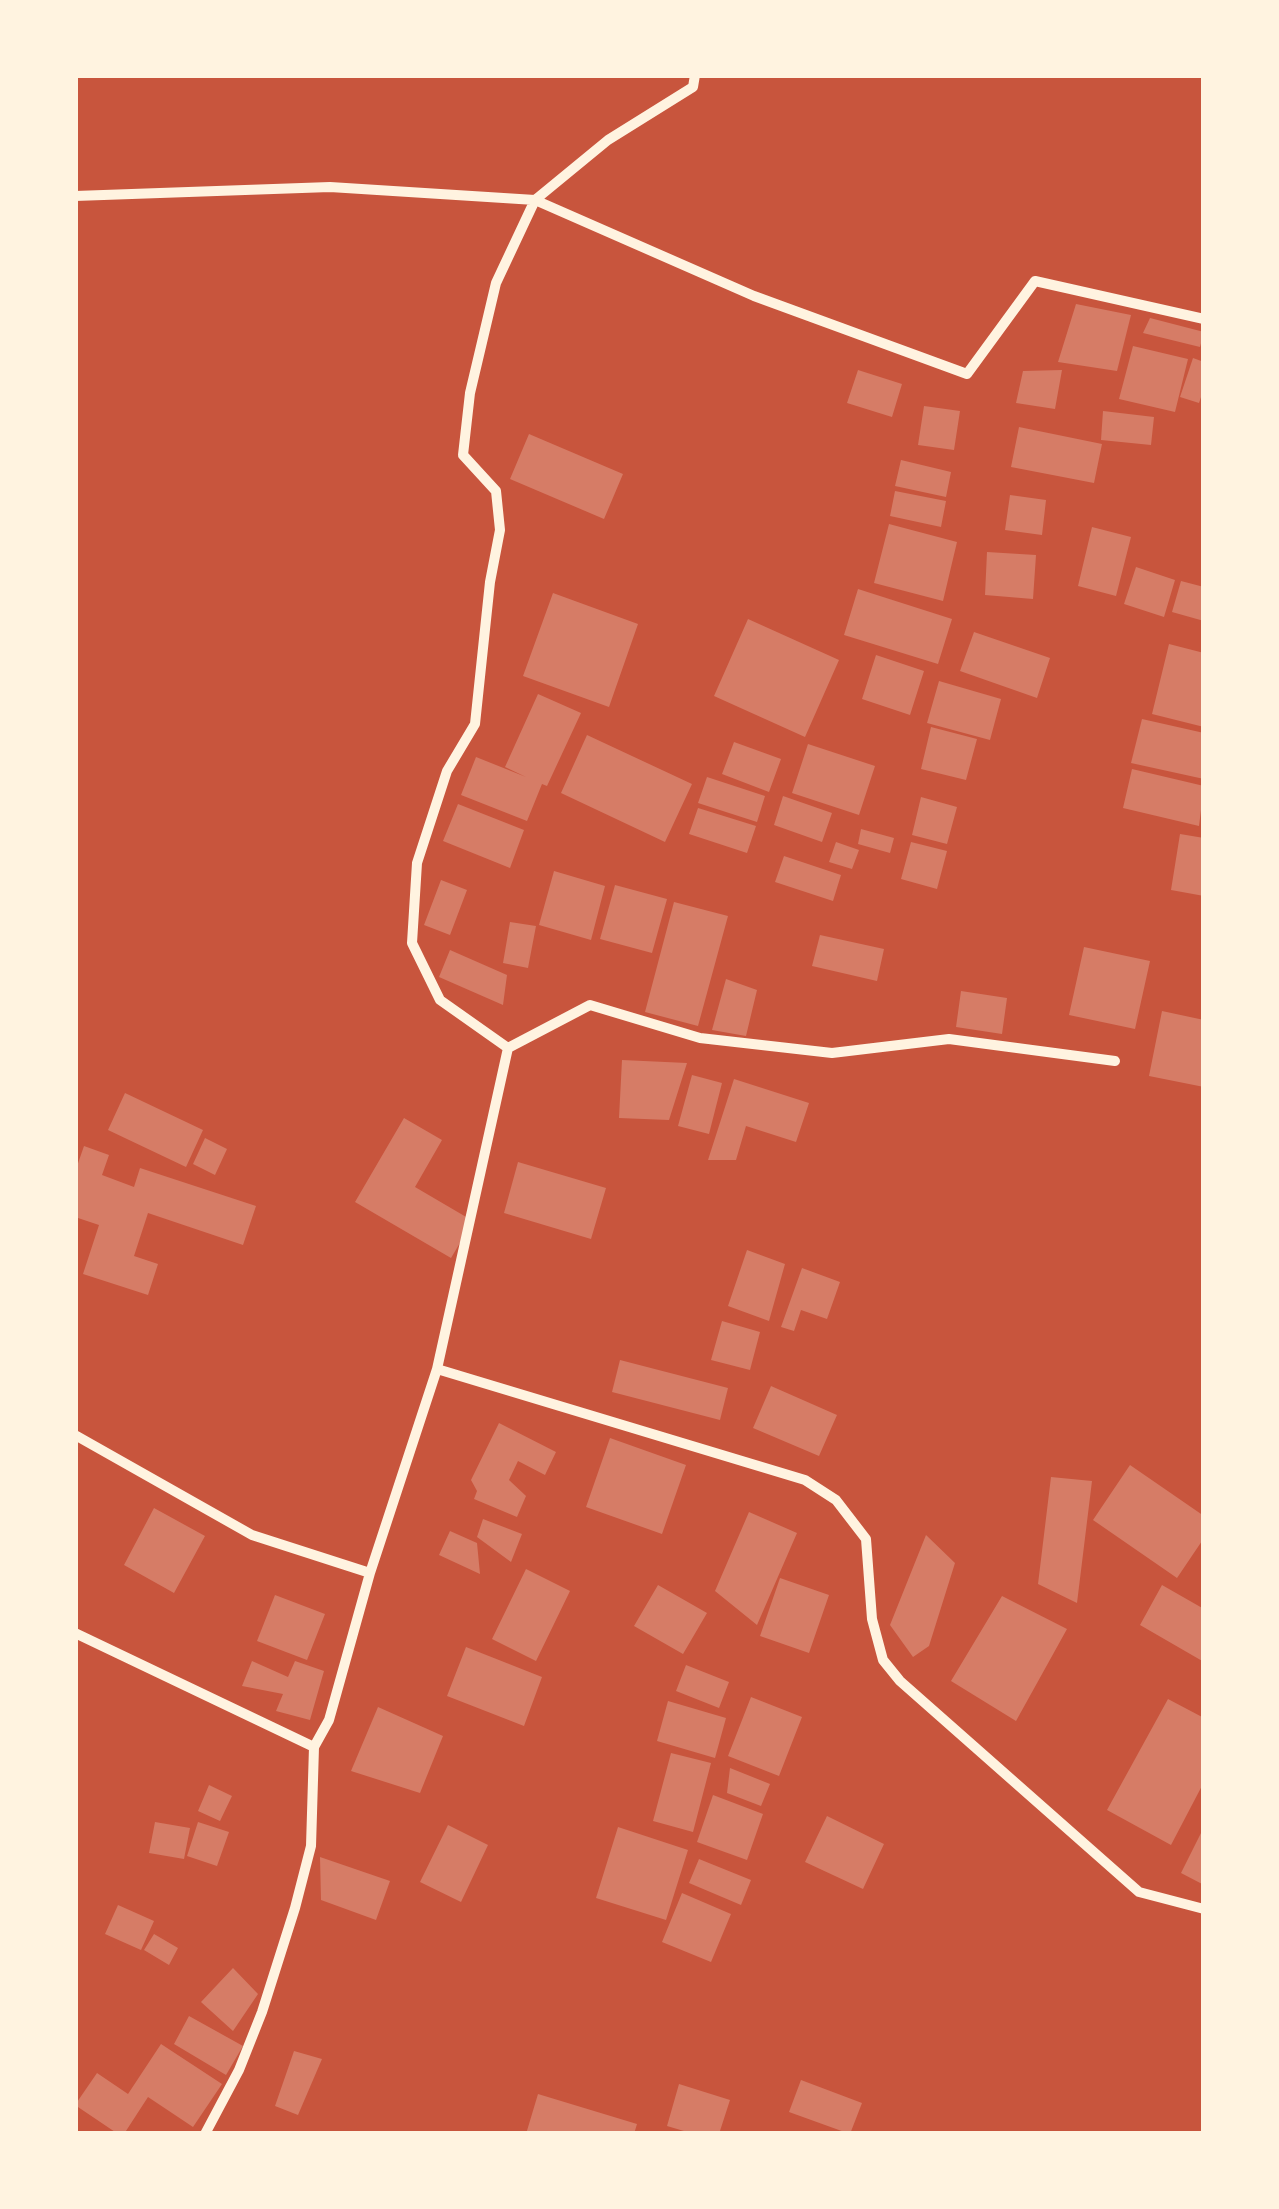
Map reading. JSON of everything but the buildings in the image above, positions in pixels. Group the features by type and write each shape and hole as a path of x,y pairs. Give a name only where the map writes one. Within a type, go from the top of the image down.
{"street":[{"path":"508,1048 440,1000 412,943 417,863 447,771 476,724 490,582 500,530 496,491 463,455 470,393 496,282 535,200 608,140 693,87 695,75"},
{"path":"75,196 330,187 535,200 754,296 967,374 1034,280 1204,319"},
{"path":"205,2134 250,2041 295,1908 310,1846 314,1748 329,1720 370,1573 437,1370 508,1048 590,1004 700,1038 832,1052 949,1039 1115,1061"},
{"path":"437,1370 806,1480 836,1500 866,1539 872,1620 884,1660 900,1680 1139,1892 1204,1909"},
{"path":"75,1436 252,1535 370,1573"},
{"path":"75,1633 314,1748"}]}
